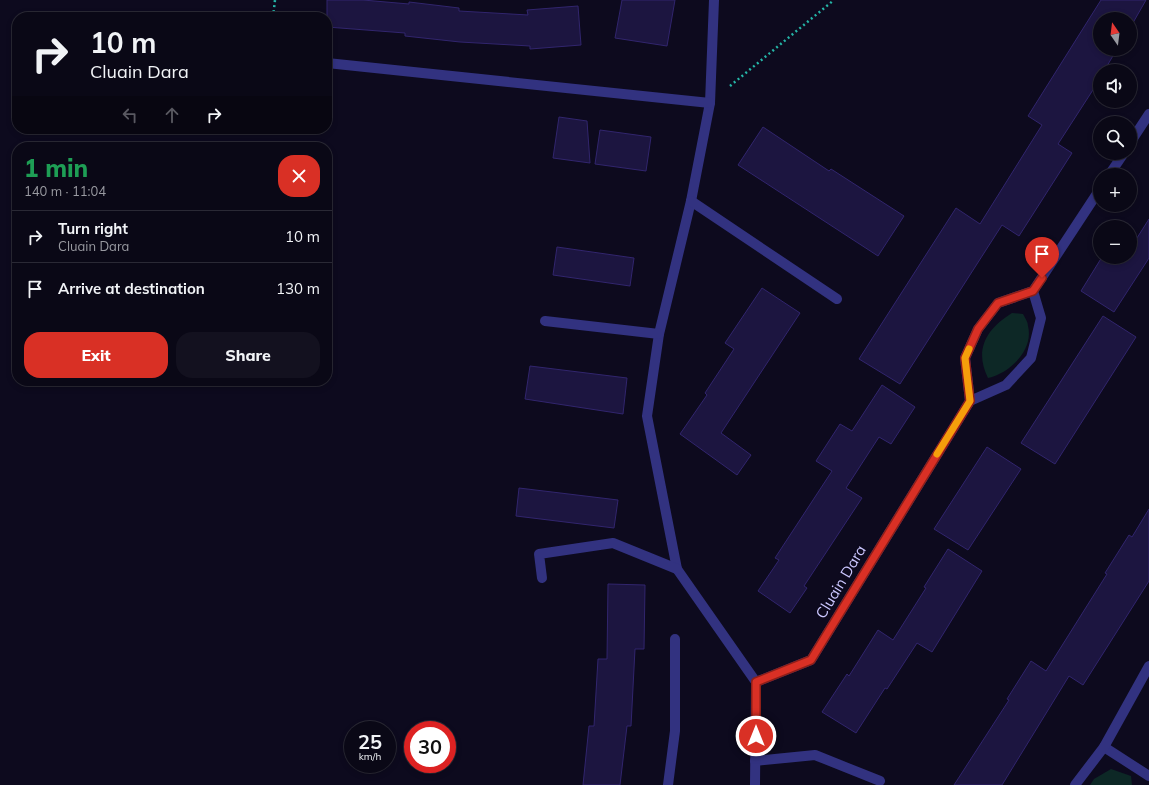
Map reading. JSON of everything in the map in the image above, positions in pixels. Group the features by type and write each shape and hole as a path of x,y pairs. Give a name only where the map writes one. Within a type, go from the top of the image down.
{"street":[{"path":"714,0 710,103 691,201 659,334 647,416 677,569 756,682 755,785"},
{"path":"332,64 710,103"},
{"path":"1137,132 1149,114"},
{"path":"1033,291 1041,318 1031,358 1006,385 970,401 965,358 978,329 998,303 1033,291 1093,200"},
{"path":"691,201 837,299"},
{"path":"545,321 659,334"},
{"name":"Cluain Dara","path":"756,682 811,660 970,401"},
{"path":"542,578 539,554 613,543 677,569"},
{"path":"668,785 675,731 675,639"},
{"path":"1075,785 1104,747 1149,666"},
{"path":"1104,747 1149,776"},
{"path":"755,761 815,755 880,780"}],"path":[{"path":"274,12 275,0"},
{"path":"710,103 834,0"}],"green space":[{"path":"1012,313 1023,314 1028,324 1029,335 1027,344 1024,352 1012,366 988,378 982,358 985,341 995,326"},
{"path":"1111,769 1131,776 1132,785 1090,785 1094,779"}],"building":[{"path":"327,0 363,0 409,4 409,2 459,8 459,11 528,15 527,10 578,6 581,45 530,49 530,46 460,42 405,36 405,33 332,27 332,12 327,12"},
{"path":"622,0 675,0 667,46 615,38"},
{"path":"1101,0 1146,0 1137,16 1137,12 1093,12"},
{"path":"1093,13 1093,56 1113,56 1108,64 1093,64 1093,90 1058,144 1072,153 1019,236 1002,225 900,384 859,359 956,208 980,224 1042,125 1028,116"},
{"path":"559,117 587,121 590,163 553,158"},
{"path":"763,127 829,171 831,169 904,216 878,256 738,165"},
{"path":"600,130 651,137 646,171 595,164"},
{"path":"1149,219 1149,258 1114,312 1081,291 1098,264 1137,264 1137,238"},
{"path":"557,247 634,258 630,286 553,275"},
{"path":"762,288 800,313 721,433 751,455 737,475 680,434 707,395 705,393 734,349 725,343"},
{"path":"1103,316 1136,337 1055,464 1021,443"},
{"path":"530,366 627,378 623,414 525,399"},
{"path":"882,385 915,407 891,444 879,437 846,488 862,498 804,586 807,588 790,613 758,591 779,560 775,558 832,471 816,461 840,424 852,431"},
{"path":"987,447 1021,469 968,550 934,529"},
{"path":"519,488 618,500 614,528 516,516"},
{"path":"1149,509 1149,581 1083,685 1069,676 1002,785 954,785 1009,700 1007,699 1031,661 1046,671 1107,574 1105,573 1129,535 1132,537"},
{"path":"948,549 982,571 932,652 917,643 887,689 885,688 856,733 822,712 847,674 849,676 878,630 893,640 926,588 924,587"},
{"path":"608,584 645,585 644,649 635,649 631,726 627,726 620,785 583,785 589,726 594,726 598,659 607,659"}],"slow traffic":[{"path":"937,454 970,401 965,358 969,349"}],"route":[{"path":"756,736 756,682 811,660 970,401 965,358 978,329 998,303 1033,291 1042,278"}]}
